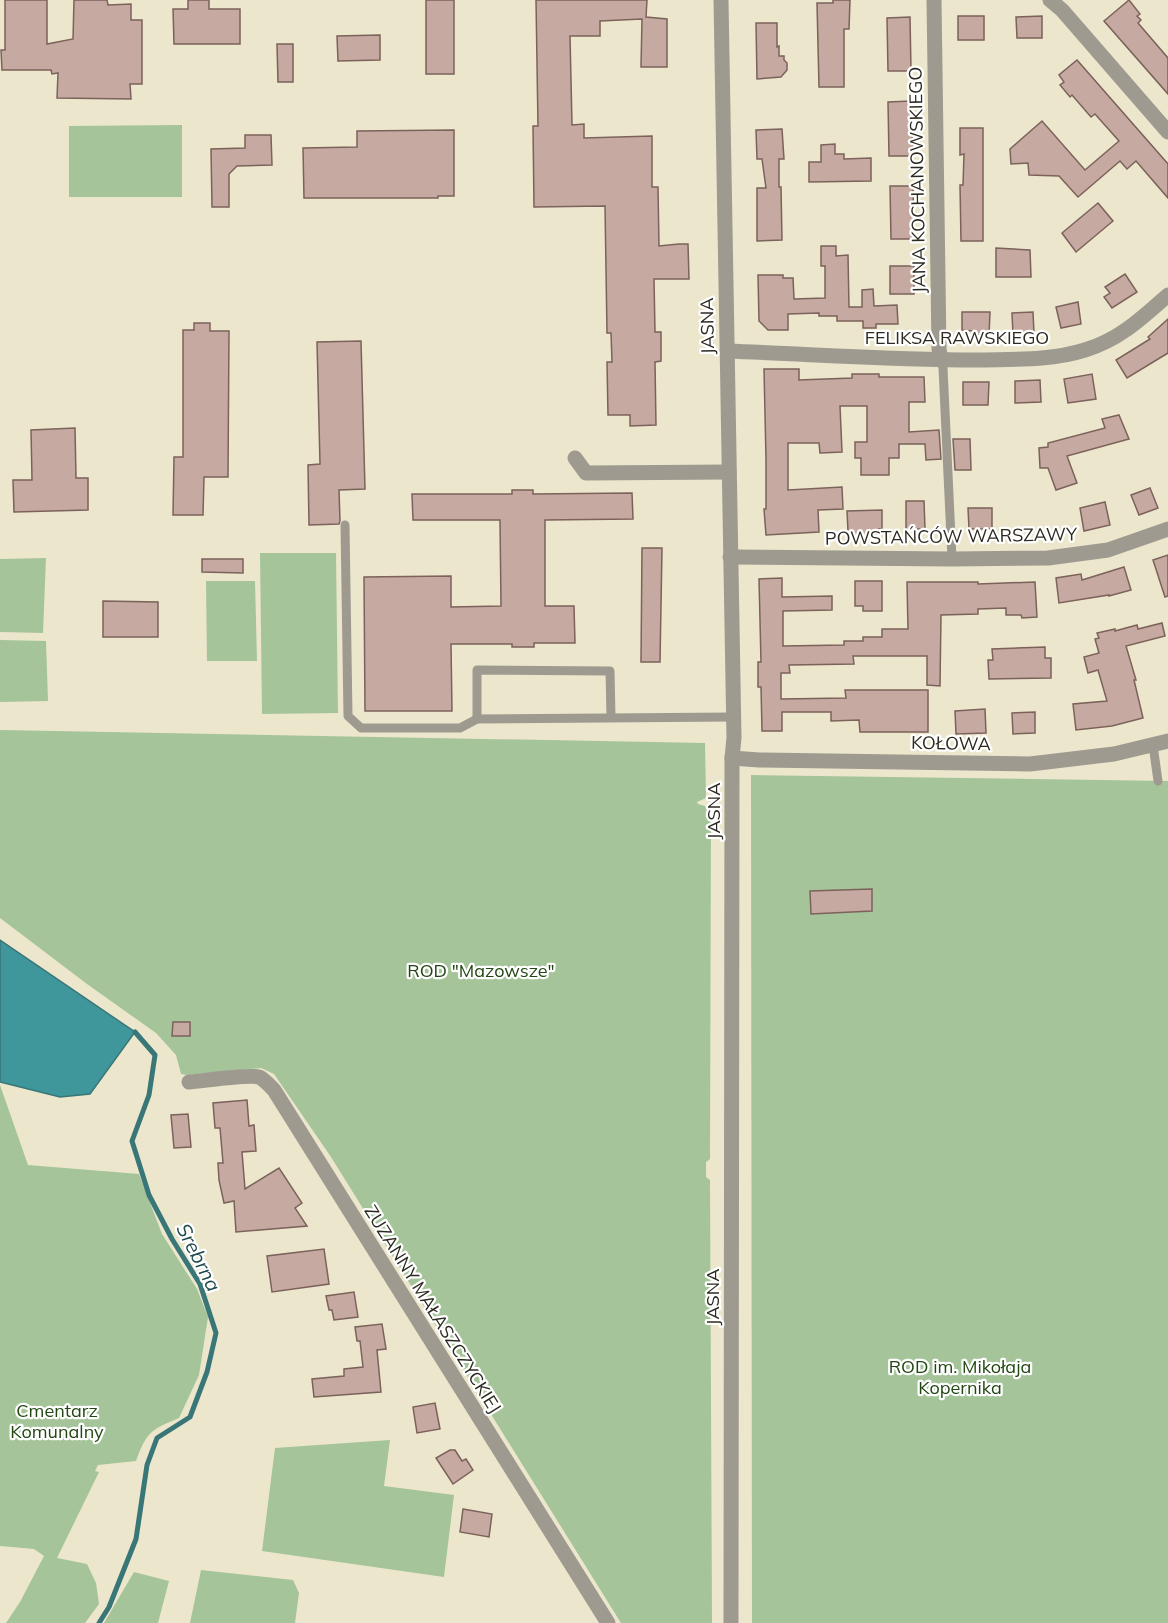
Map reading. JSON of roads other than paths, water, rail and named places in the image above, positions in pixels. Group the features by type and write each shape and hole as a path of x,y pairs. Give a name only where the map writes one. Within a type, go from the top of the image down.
{"street":[{"name":"JASNA","path":"721,0 733,717 731,1623"},
{"name":"JANA KOCHANOWSKIEGO","path":"934,0 941,360"},
{"path":"1050,0 1062,10 1168,132"},
{"name":"FELIKSA RAWSKIEGO","path":"727,351 941,360 1052,357 1087,350 1109,340 1131,328 1168,296"},
{"path":"575,458 586,473 729,472"},
{"name":"POWSTAŃCÓW WARSZAWY","path":"730,557 1048,558 1108,550 1168,530"},
{"name":"KOŁOWA","path":"732,758 1030,764 1114,754 1160,743"},
{"name":"ZUZANNY MAŁASZCZYCKIEJ","path":"189,1082 258,1077 274,1090 608,1623"}],"lane":[{"path":"941,360 944,368 952,559"},
{"path":"345,525 348,716 361,728 460,728 477,719 733,717"},
{"path":"477,719 477,670 610,671 611,717"},
{"path":"1158,781 1160,743"}],"water":[{"path":"0,940 135,1032 90,1094 60,1097 0,1082"}],"waterway":[{"name":"Srebrna","path":"99,1623 109,1607 136,1539 147,1465 157,1438 190,1417 207,1372 216,1333 200,1284 172,1239 149,1195 132,1141 149,1095 155,1055 135,1032"}],"park label":[{"name":"ROD \"Mazowsze\"","path":"481,970"},
{"name":"ROD im. Mikołaja Kopernika","path":"960,1376"},
{"name":"Cmentarz Komunalny","path":"57,1420"}]}
